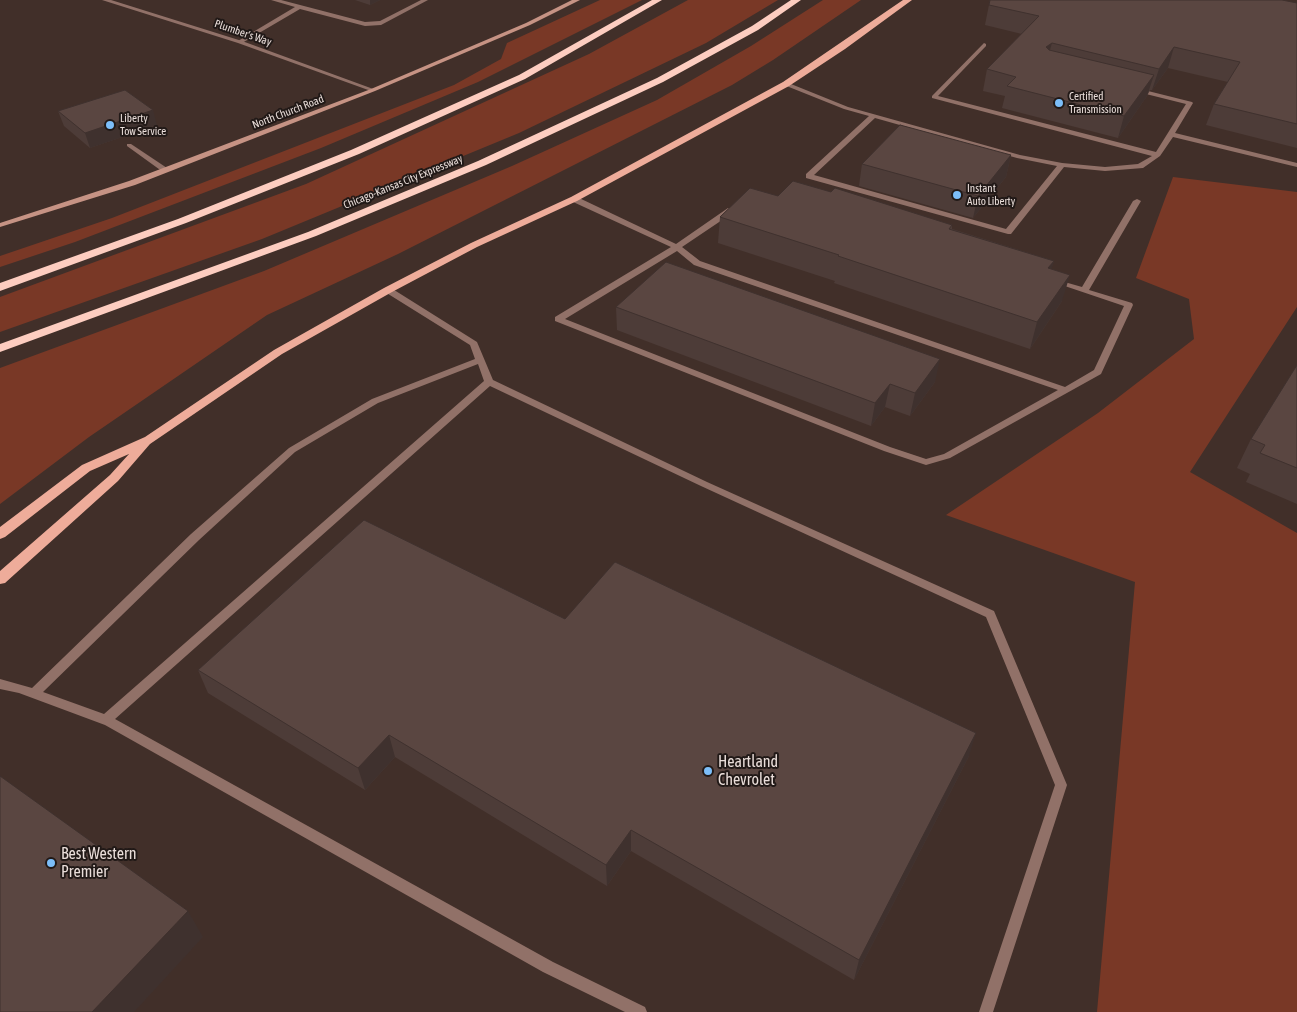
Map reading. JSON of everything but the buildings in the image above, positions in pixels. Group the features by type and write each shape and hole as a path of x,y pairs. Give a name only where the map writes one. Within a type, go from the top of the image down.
{"highway":[{"path":"0,287 182,221 355,152 522,77 658,0"},
{"name":"Chicago-Kansas City Expressway","path":"0,348 312,234 482,163 660,80 755,28 797,0"}],"main road":[{"name":"North Church Road","path":"0,225 132,183 373,90 528,24 577,0"},
{"path":"0,534 86,468 149,440 278,352 388,290 474,245 574,199 786,84 908,0"},
{"path":"0,579 114,478 149,440"}],"street":[{"name":"Plumber's Way","path":"105,0 240,42 373,90"},
{"path":"274,0 298,8 366,24 381,23 425,0"},
{"path":"240,42 298,8"},
{"path":"984,45 934,97 1158,155"},
{"path":"786,84 846,108 1019,157 1062,165 1105,169 1140,166 1158,155 1190,103 1133,89"},
{"path":"873,116 809,176 1008,232 1062,165"},
{"path":"1171,134 1297,165"},
{"path":"129,145 166,170"},
{"path":"574,199 677,247 697,263 1066,390"},
{"path":"1084,291 1137,201"},
{"path":"741,204 677,247 558,320 926,462 947,456 1098,372 1128,305 1047,279"},
{"path":"388,290 474,344 489,382 704,484 990,614 1061,785 986,1012"},
{"path":"34,693 195,537 292,450 375,401 480,360"},
{"path":"106,720 489,382"},
{"path":"0,684 34,693 106,720 548,967 640,1012"}],"shaded area":[{"path":"600,0 642,0 478,82 321,148 75,242 0,267 0,256 112,218 454,85 501,59 507,43"},
{"path":"688,0 778,0 706,43 519,133 262,239 0,332 0,297 306,184 589,54"},
{"path":"823,0 861,0 773,60 732,85 398,254 267,315 89,437 0,504 0,368 264,271 512,166 657,100 751,46"},
{"path":"1173,177 1297,192 1297,307 1190,472 1297,533 1297,1012 1097,1012 1135,582 946,515 1098,413 1194,339 1189,299 1136,278"}],"place":[{"name":"Certified Transmission","path":"1059,103"},
{"name":"Liberty Tow Service","path":"110,125"},
{"name":"Instant Auto Liberty","path":"957,195"},
{"name":"Heartland Chevrolet","path":"708,771"},
{"name":"Best Western Premier","path":"51,863"}]}
